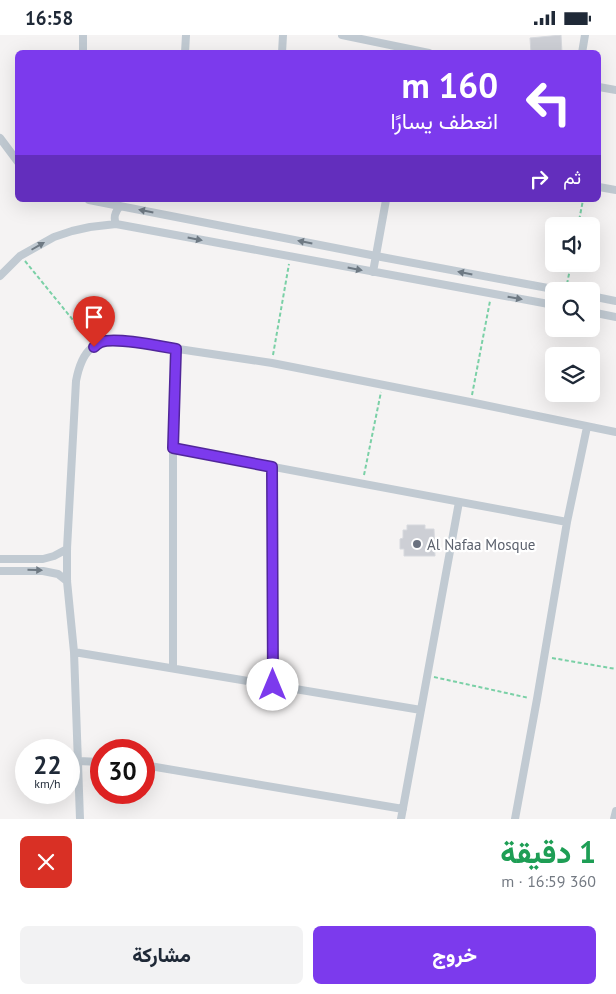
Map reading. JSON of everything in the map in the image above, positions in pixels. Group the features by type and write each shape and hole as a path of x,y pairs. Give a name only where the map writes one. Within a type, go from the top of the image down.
{"street":[{"path":"83,35 83,50"},
{"path":"186,35 186,50"},
{"path":"282,50 283,35"},
{"path":"342,35 414,50"},
{"path":"582,50 585,35"},
{"path":"601,87 616,90"},
{"path":"0,139 15,158"},
{"path":"601,187 616,191"},
{"path":"99,202 545,287"},
{"path":"374,273 386,202"},
{"path":"116,224 114,214 120,206"},
{"path":"0,276 20,256 54,237 90,227 116,224 545,303"},
{"path":"600,298 616,301"},
{"path":"600,314 616,317"},
{"path":"77,739 74,652 67,581 76,381 78,371 87,352 102,342 113,340 125,341 272,363 616,432"},
{"path":"173,668 173,448 176,349"},
{"path":"515,819 567,522 587,427"},
{"path":"173,448 567,522"},
{"path":"272,467 273,685"},
{"path":"401,819 459,502"},
{"path":"0,559 42,559 54,556 67,549"},
{"path":"0,571 43,571 58,574 67,581"},
{"path":"74,652 421,710"},
{"path":"155,767 403,809"},
{"path":"79,804 80,819"},
{"path":"614,819 616,811"}],"path":[{"path":"580,217 583,202"},
{"path":"20,256 94,347"},
{"path":"272,363 290,257"},
{"path":"470,402 492,294"},
{"path":"362,483 383,384"},
{"path":"544,657 616,669"},
{"path":"427,675 537,699"}],"building":[{"path":"561,35 562,50 531,50 530,38"},
{"name":"Al Nafaa Mosque","path":"407,525 425,525 425,529 434,529 435,556 404,556 404,549 400,549 400,539 403,538 403,530 407,530"}],"place":[{"name":"Al Nafaa Mosque","path":"417,544"}],"route":[{"path":"94,347 102,342 113,340 176,349 173,448 272,467 273,685"}]}
